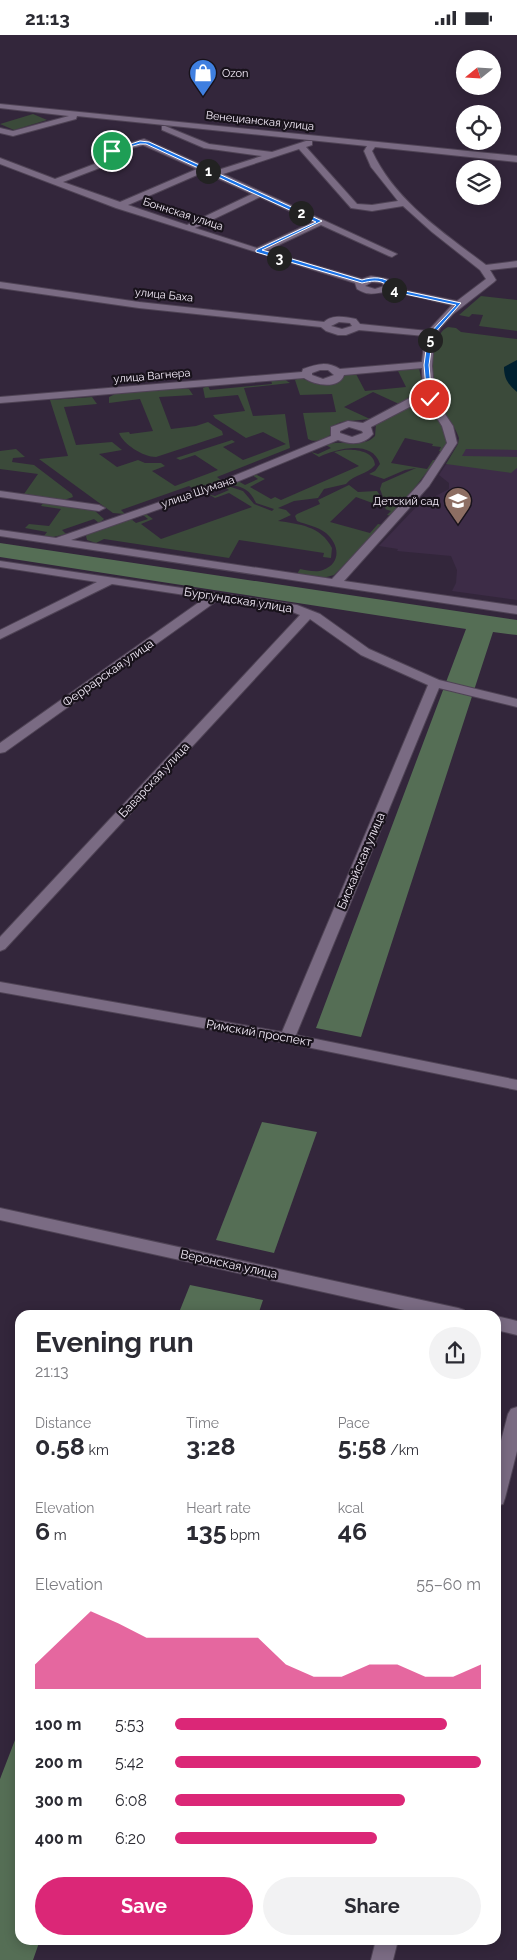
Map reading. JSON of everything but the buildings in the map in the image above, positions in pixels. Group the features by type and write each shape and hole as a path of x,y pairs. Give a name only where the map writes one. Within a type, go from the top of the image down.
{"street":[{"name":"Венецианская улица","path":"0,106 517,159"},
{"path":"0,130 12,133 21,132 81,114"},
{"path":"152,122 208,146 274,155"},
{"path":"215,174 321,139"},
{"path":"55,182 119,158 111,152 140,142 147,143 392,255"},
{"path":"336,582 425,484 452,443 450,431 428,393 427,365 431,335 459,304 491,280 484,268 438,233 405,203 372,164 368,151 373,144"},
{"path":"300,146 354,206 372,208 405,203"},
{"name":"Боннская улица","path":"0,161 118,206 258,251 362,282 371,279 381,280 390,285 388,289 459,304"},
{"path":"118,206 204,169"},
{"path":"188,228 260,194"},
{"path":"258,251 320,221"},
{"path":"484,268 517,264"},
{"name":"улица Баха","path":"0,285 138,305 326,325 330,321 344,319 353,321 357,327 431,335"},
{"path":"338,372 337,378 328,381 313,380 306,375 310,369 319,367 330,367 338,372 427,365"},
{"name":"улица Вагнера","path":"0,400 306,375"},
{"path":"363,427 428,393"},
{"path":"348,424 363,427 367,429 368,434 362,439 346,440 337,437 334,432 338,427 348,424"},
{"name":"улица Шумана","path":"57,541 230,481 337,437"},
{"path":"0,494 99,508"},
{"path":"0,533 517,609"},
{"name":"Бургундская улица","path":"0,564 293,608 316,617 365,652 435,683 517,703"},
{"path":"0,635 110,581"},
{"name":"Феррарская улица","path":"0,749 216,597"},
{"name":"Баварская улица","path":"0,946 308,614"},
{"name":"Бискайская улица","path":"287,1038 435,683"},
{"name":"Римский проспект","path":"0,987 287,1038 517,1085"},
{"name":"Веронская улица","path":"0,1214 435,1310"},
{"path":"501,1324 517,1328"},
{"path":"501,1477 517,1414"},
{"path":"382,1960 386,1945"}],"shaded area":[{"name":"Детский сад","path":"517,427 517,600 452,591 456,583 457,570 451,556 397,551 398,549 379,546 418,505 449,489 449,483 439,475 459,444"}],"green space":[{"path":"33,114 47,120 14,130 0,124"},
{"path":"481,296 517,300 517,331 479,326 483,315 472,314 469,317 459,315"},
{"path":"448,327 456,328 461,332 517,339 517,450 466,449 462,456 517,457 517,468 511,473 446,464 458,444 459,438 436,397 432,370 434,348 442,332"},
{"path":"419,368 424,391 399,404 373,392 344,407 370,419 341,422 330,427 330,435 325,438 316,441 308,439 303,413 336,412 332,394 300,395 295,380 304,379 310,382 325,384 339,379 347,373 355,372 365,391 406,387 397,369"},
{"path":"284,379 290,383 244,388 253,416 285,414 290,448 217,477 222,481 195,490 189,486 121,510 125,514 113,513 39,459 68,456 50,400 92,397 97,404 64,407 76,445 112,442 122,450 99,454 117,467 138,460 145,463 161,463 165,466 152,471 175,486 218,470 195,455 180,460 176,458 232,440 235,442 223,447 243,460 286,444 263,432 246,438 215,418 213,415 245,411 238,395 205,398 203,388 208,386 210,390 272,384 271,380"},
{"path":"189,389 193,395 159,397 171,429 196,426 208,422 222,431 223,435 156,457 145,455 129,445 121,437 119,433 129,432 130,434 153,431 140,399 109,403 109,397 115,394"},
{"path":"419,401 427,401 444,426 447,444 442,452 439,451 441,447 405,438 391,463 427,469 433,460 436,460 393,516 387,515 391,511 386,508 356,497 330,522 370,533 378,524 383,525 334,575 323,578 297,574 300,569 317,571 329,567 336,558 336,548 334,542 326,533 316,527 297,521 295,516 297,514 320,504 318,500 349,485 358,492 377,491 382,498 381,504 386,505 380,489 382,483 416,468 405,470 384,479 369,474 375,471 380,464 376,456 369,451 353,448 344,449 319,457 311,452 318,454 331,448 326,445 332,443 358,443 370,440 375,436 376,424"},
{"path":"16,449 25,457 13,458 12,462 34,465 72,494 73,497 64,500 24,494 38,474 0,469 0,451"},
{"path":"344,450 368,454 374,460 375,465 346,484 324,489 318,498 294,501 278,508 286,510 291,515 278,521 309,527 322,535 332,548 331,558 323,557 324,553 239,540 229,558 104,539 96,543 87,540 86,536 88,534 131,519 136,523 148,519 143,515 146,514 153,519 141,524 161,539 252,507 229,493 215,498 208,494 215,496 229,490 225,487 228,486 243,491 254,504 272,511 274,509 256,503 246,490 231,485 238,481 245,485 258,479 252,475 255,474 265,479 250,487 271,499 275,497 281,500 359,466 334,452"},
{"path":"43,503 95,511 104,519 99,523 94,519 62,530 66,534 53,537 44,536 47,532 25,528 29,524 49,526 61,509 41,506"},
{"path":"0,543 517,620 517,635 493,632 361,1037 316,1028 466,629 0,557"},
{"path":"262,1122 317,1132 274,1253 216,1240"},
{"path":"190,1285 263,1300 260,1310 180,1310"},
{"path":"15,1740 15,1945 38,1945 33,1960 0,1960 0,1779"}],"water":[{"path":"517,360 517,392 507,381 504,367"}],"place":[{"name":"Ozon","path":"203,97"},
{"name":"Детский сад","path":"458,525"}],"route":[{"path":"112,151 140,142 147,143 320,221 258,251 362,282 371,279 385,281 390,285 388,289 459,304 431,335 427,365 430,399"}]}
